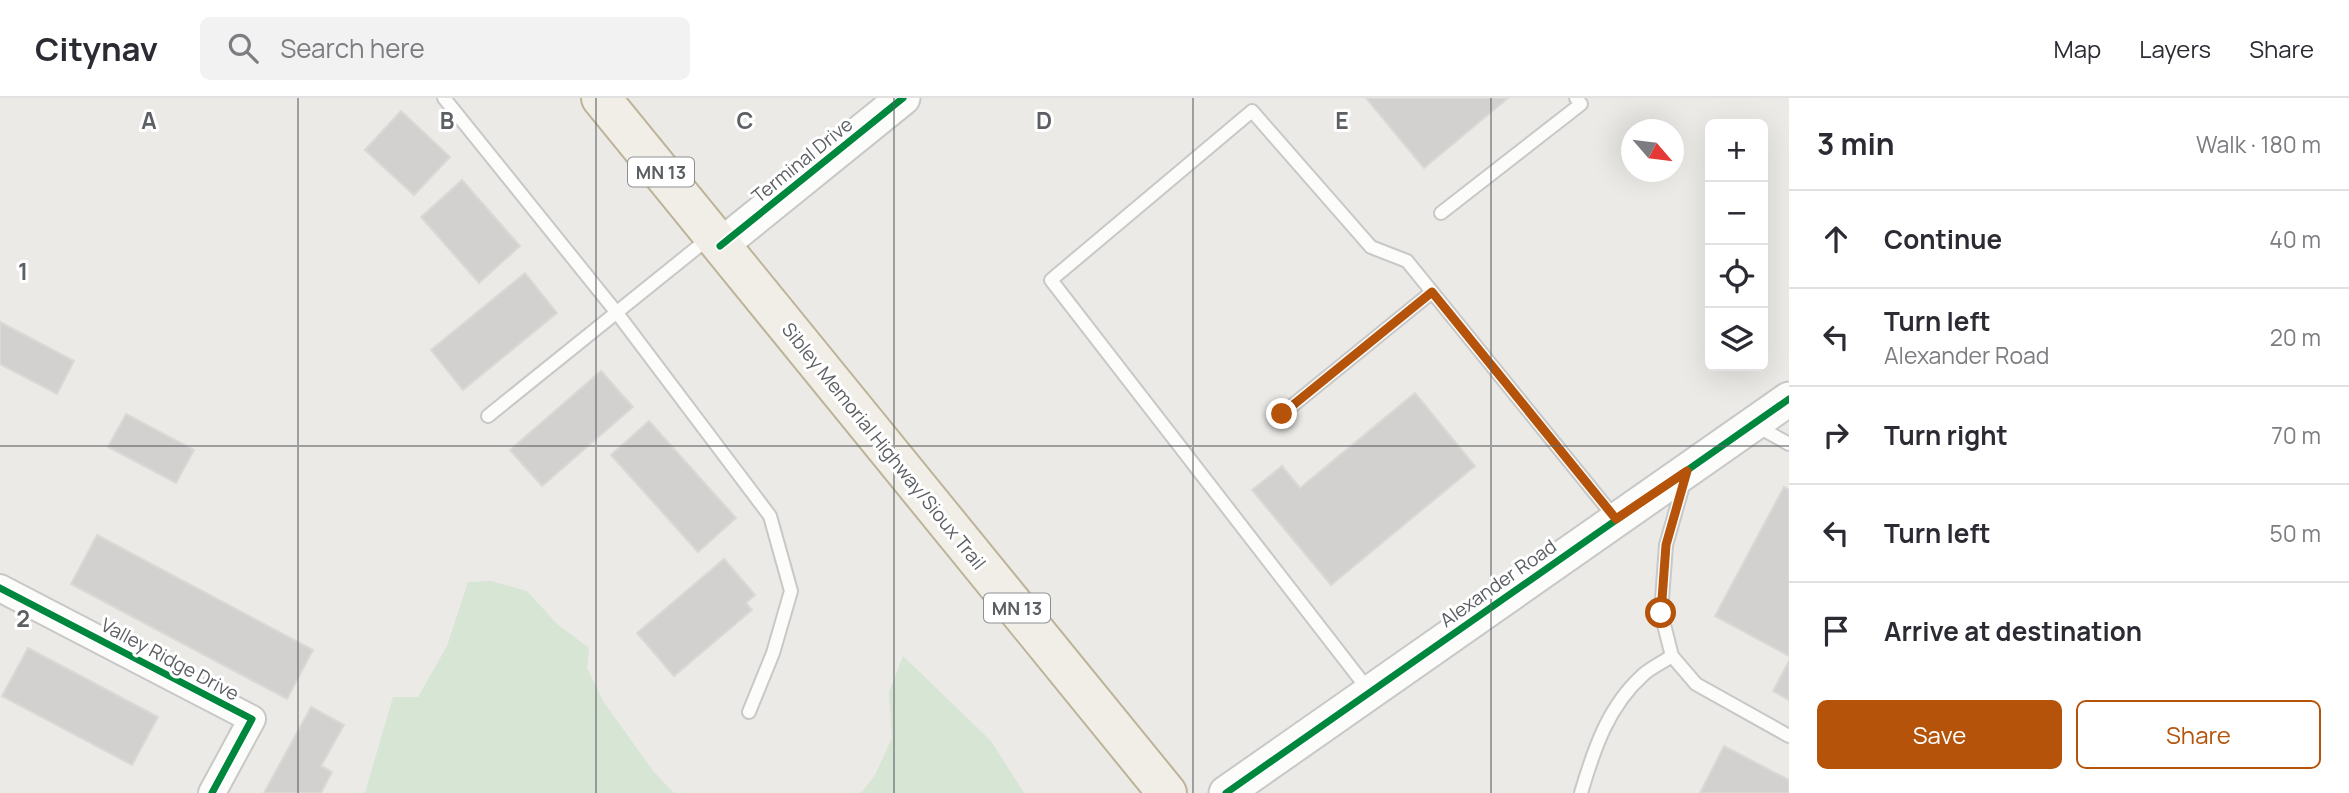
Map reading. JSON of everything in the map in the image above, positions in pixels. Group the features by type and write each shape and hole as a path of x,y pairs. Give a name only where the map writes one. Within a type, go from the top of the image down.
{"highway":[{"name":"Sibley Memorial Highway/Sioux Trail","path":"601,98 1167,793"}],"street":[{"name":"Terminal Drive","path":"716,241 889,105"},
{"name":"Alexander Road","path":"1226,793 1789,399"},
{"name":"Valley Ridge Drive","path":"0,588 252,719 212,793"}],"lane":[{"path":"444,98 617,313 770,516 791,591 773,653 749,712"},
{"path":"1441,213 1581,104 1576,98"},
{"path":"1370,693 1051,280 1252,111 1371,247 1407,261 1616,519"},
{"path":"488,416 617,313 716,241"},
{"path":"1282,414 1432,292"},
{"path":"1754,424 1789,444"},
{"path":"1687,471 1666,545 1661,613 1672,656 1696,684 1789,736"},
{"path":"1581,793 1596,742 1618,704 1645,674 1672,656"}],"green space":[{"path":"491,581 527,591 557,624 589,648 587,668 603,701 653,771 674,793 365,793 393,697 418,697 447,646 468,582"},
{"path":"903,656 991,741 1024,793 861,793 875,775 892,738 889,692"}],"building":[{"path":"1366,98 1508,98 1424,168"},
{"path":"401,111 450,157 414,195 365,150"},
{"path":"462,180 520,246 479,283 421,217"},
{"path":"525,273 557,313 463,390 431,350"},
{"path":"0,322 74,361 57,394 0,364"},
{"path":"601,371 633,407 542,486 510,450"},
{"path":"1415,393 1475,466 1331,585 1252,490 1282,466 1300,488"},
{"path":"126,414 194,450 176,483 108,447"},
{"path":"649,421 736,518 698,552 611,455"},
{"path":"1784,487 1789,490 1789,656 1715,616"},
{"path":"97,535 313,650 287,699 71,584"},
{"path":"724,559 755,595 746,603 752,610 674,676 637,633"},
{"path":"28,648 158,717 132,765 2,696"},
{"path":"1789,661 1789,700 1773,691"},
{"path":"311,707 344,725 321,766 332,772 321,793 264,793"},
{"path":"1724,746 1789,780 1789,793 1700,793"}],"cycle path":[{"path":"720,246 903,98"},
{"path":"1226,793 1789,399"},
{"path":"0,588 252,719 212,793"}],"route":[{"path":"1282,414 1432,292 1616,519 1687,471 1666,545 1661,613"}]}
